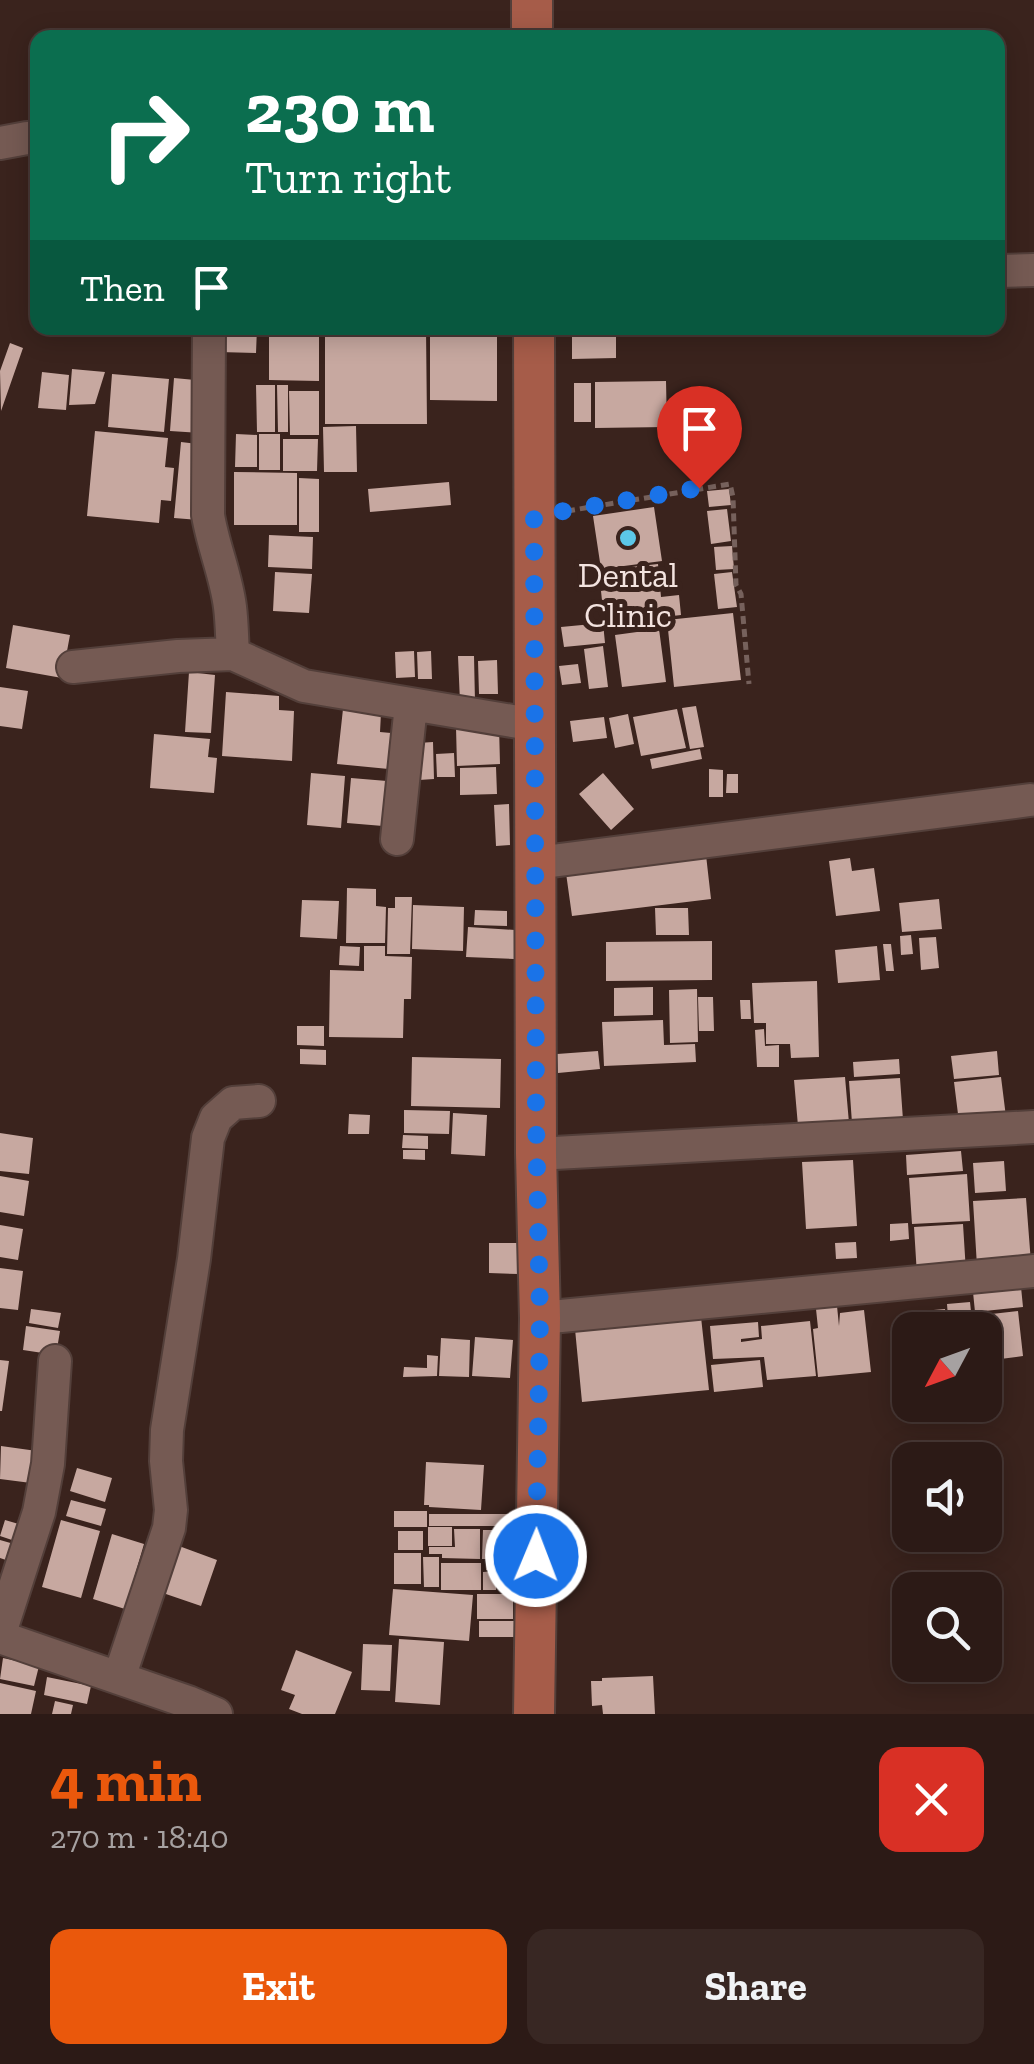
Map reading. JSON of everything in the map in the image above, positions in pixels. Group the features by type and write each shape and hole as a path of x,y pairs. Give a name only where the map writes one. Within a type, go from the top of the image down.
{"main road":[{"path":"532,0 532,30"},
{"path":"534,335 540,1318 534,1714"}],"street":[{"path":"0,143 30,138"},
{"path":"1005,271 1034,270"},
{"path":"209,335 208,514 230,606 234,654"},
{"path":"73,667 234,654 304,686 536,726"},
{"path":"397,838 411,705"},
{"path":"536,863 1030,800"},
{"path":"118,1678 169,1528 172,1510 167,1430 208,1138 216,1118 233,1104 259,1101"},
{"path":"536,1154 1034,1127"},
{"path":"540,1318 1034,1271"},
{"path":"55,1361 42,1496 0,1635 216,1714"}],"path":[{"path":"534,516 730,484 734,496 736,585 741,594 749,684"}],"building":[{"path":"220,335 257,335 256,353 219,352"},
{"path":"269,335 319,335 319,381 269,380"},
{"path":"325,335 426,335 427,424 325,424"},
{"path":"430,335 497,335 497,401 430,400"},
{"path":"572,335 616,335 616,358 572,359"},
{"path":"10,343 23,348 1,411 0,371"},
{"path":"72,369 105,372 95,404 69,405"},
{"path":"42,372 69,375 66,410 38,408"},
{"path":"112,374 169,379 164,432 108,427"},
{"path":"174,378 206,381 201,433 170,431"},
{"path":"666,381 667,427 595,428 595,382"},
{"path":"574,383 591,383 591,422 574,422"},
{"path":"256,385 275,385 275,432 257,432"},
{"path":"277,385 288,385 288,432 278,432"},
{"path":"289,391 319,391 319,435 290,435"},
{"path":"356,426 357,472 324,472 323,427"},
{"path":"95,431 168,438 165,467 174,468 171,501 161,500 159,523 87,516"},
{"path":"236,434 257,435 257,467 235,467"},
{"path":"259,434 280,434 280,470 259,470"},
{"path":"283,439 318,439 317,471 283,471"},
{"path":"181,442 206,445 199,520 174,518"},
{"path":"234,472 297,473 297,525 234,525"},
{"path":"299,478 319,479 319,532 299,532"},
{"path":"449,482 451,505 370,512 368,489"},
{"path":"729,489 731,505 709,507 707,491"},
{"name":"Dental Clinic","path":"654,507 662,561 601,569 593,516"},
{"path":"727,509 731,541 711,544 707,511"},
{"path":"269,535 313,537 312,569 268,567"},
{"path":"732,546 734,569 716,570 714,547"},
{"path":"658,564 661,597 679,595 681,615 664,617 665,625 628,629 627,618 613,620 612,609 603,610 601,591 607,590 604,570"},
{"path":"275,572 312,574 309,613 273,611"},
{"path":"732,572 737,607 718,609 714,574"},
{"path":"733,613 741,680 674,687 667,620"},
{"path":"603,623 605,643 564,647 561,627"},
{"path":"13,625 70,635 62,678 6,668"},
{"path":"659,629 666,682 622,687 615,635"},
{"path":"603,646 608,687 589,689 584,649"},
{"path":"414,651 415,677 396,678 395,652"},
{"path":"431,651 432,679 418,679 417,652"},
{"path":"458,656 474,656 475,702 460,702"},
{"path":"497,660 498,694 479,694 478,661"},
{"path":"578,664 581,683 562,685 559,666"},
{"path":"189,672 215,675 211,733 185,732"},
{"path":"0,687 28,691 22,729 0,726"},
{"path":"226,692 279,696 279,710 294,711 292,761 222,756"},
{"path":"696,706 704,747 690,749 682,708"},
{"path":"343,709 381,713 380,732 402,734 399,770 337,764"},
{"path":"677,709 686,748 641,756 633,717"},
{"path":"628,714 634,744 615,748 609,718"},
{"path":"604,717 607,738 573,742 570,721"},
{"path":"499,726 500,764 457,766 456,727"},
{"path":"154,734 210,739 208,757 217,758 214,793 150,788"},
{"path":"433,742 434,779 419,780 418,743"},
{"path":"700,749 702,759 652,769 650,759"},
{"path":"454,753 455,777 437,777 436,754"},
{"path":"496,767 497,794 460,795 460,768"},
{"path":"709,769 723,770 723,797 709,797"},
{"path":"311,773 345,776 341,828 307,825"},
{"path":"603,773 634,809 611,830 579,794"},
{"path":"727,774 738,774 738,793 726,793"},
{"path":"351,778 387,781 383,826 347,823"},
{"path":"509,804 510,845 496,846 494,805"},
{"path":"706,855 711,899 572,916 566,873"},
{"path":"850,858 852,871 874,868 880,911 836,916 829,861"},
{"path":"347,888 376,889 376,906 386,907 385,943 346,943"},
{"path":"395,897 412,897 410,954 387,954 388,908 395,908"},
{"path":"939,899 942,929 902,932 899,903"},
{"path":"302,900 339,901 337,939 300,937"},
{"path":"413,905 464,907 463,951 412,949"},
{"path":"655,908 688,908 689,935 656,935"},
{"path":"475,910 507,911 507,926 474,925"},
{"path":"468,927 515,930 514,959 466,957"},
{"path":"911,935 913,954 901,955 900,936"},
{"path":"936,937 939,968 921,970 919,938"},
{"path":"712,941 712,980 606,981 606,942"},
{"path":"883,944 891,944 894,971 886,971"},
{"path":"340,946 360,947 359,966 339,965"},
{"path":"364,946 385,946 385,956 412,957 411,999 404,999 403,1038 329,1037 330,970 364,971"},
{"path":"877,946 880,980 838,983 835,950"},
{"path":"817,981 819,1057 791,1058 790,1044 766,1044 766,1023 754,1023 752,983"},
{"path":"653,987 653,1015 614,1016 614,988"},
{"path":"697,989 698,1042 670,1043 669,990"},
{"path":"698,997 713,997 714,1031 699,1031"},
{"path":"740,1000 750,1000 751,1019 741,1019"},
{"path":"663,1020 664,1045 695,1044 696,1062 604,1066 602,1022"},
{"path":"297,1026 324,1026 324,1046 297,1045"},
{"path":"764,1029 765,1046 779,1045 779,1067 757,1067 755,1030"},
{"path":"300,1049 326,1050 326,1065 300,1064"},
{"path":"598,1051 600,1069 558,1073 557,1054"},
{"path":"997,1051 999,1075 954,1079 951,1056"},
{"path":"412,1057 501,1059 500,1108 411,1106"},
{"path":"899,1059 900,1074 854,1077 853,1062"},
{"path":"845,1077 849,1123 798,1126 794,1080"},
{"path":"1001,1077 1007,1125 960,1130 954,1082"},
{"path":"900,1078 903,1120 852,1123 849,1081"},
{"path":"404,1110 450,1111 449,1134 404,1133"},
{"path":"453,1113 487,1115 485,1156 451,1154"},
{"path":"349,1114 370,1115 369,1134 348,1134"},
{"path":"0,1133 33,1138 29,1174 0,1171"},
{"path":"403,1135 428,1136 428,1149 402,1148"},
{"path":"403,1150 425,1150 425,1160 403,1159"},
{"path":"961,1151 963,1171 907,1175 906,1155"},
{"path":"853,1160 857,1226 806,1229 802,1162"},
{"path":"1004,1161 1006,1191 975,1193 973,1163"},
{"path":"967,1174 970,1221 912,1224 909,1178"},
{"path":"0,1176 29,1181 24,1216 0,1212"},
{"path":"1026,1198 1031,1263 977,1266 973,1201"},
{"path":"908,1223 909,1239 890,1241 890,1224"},
{"path":"963,1224 966,1272 917,1275 914,1227"},
{"path":"0,1225 23,1229 18,1260 0,1257"},
{"path":"856,1242 857,1258 836,1259 835,1243"},
{"path":"489,1243 519,1243 519,1274 489,1273"},
{"path":"0,1268 23,1271 18,1310 0,1308"},
{"path":"1021,1287 1023,1307 975,1312 973,1292"},
{"path":"970,1302 971,1312 948,1312 947,1304"},
{"path":"837,1306 839,1326 840,1313 864,1310 871,1372 818,1377 813,1329 818,1328 816,1309"},
{"path":"31,1309 61,1313 58,1328 29,1323"},
{"path":"1018,1311 1023,1356 1002,1359 1002,1313"},
{"path":"701,1317 709,1390 582,1402 575,1329"},
{"path":"810,1321 816,1376 767,1380 764,1357 713,1359 710,1326 758,1322 759,1337 741,1342 762,1339 761,1326"},
{"path":"26,1326 60,1331 56,1355 23,1350"},
{"path":"475,1337 513,1340 510,1378 472,1376"},
{"path":"441,1338 470,1340 469,1377 439,1376"},
{"path":"427,1355 438,1356 437,1376 403,1377 404,1367 427,1368"},
{"path":"0,1360 9,1361 2,1411 0,1411"},
{"path":"760,1360 763,1387 714,1392 711,1365"},
{"path":"1,1446 44,1452 39,1484 0,1479"},
{"path":"426,1462 484,1465 481,1510 424,1505"},
{"path":"77,1468 112,1478 105,1502 70,1491"},
{"path":"71,1500 106,1509 101,1526 66,1516"},
{"path":"394,1511 427,1511 427,1527 394,1527"},
{"path":"429,1514 514,1514 514,1526 429,1526"},
{"path":"5,1520 29,1527 24,1544 0,1536"},
{"path":"61,1520 100,1531 81,1598 42,1587"},
{"path":"428,1527 452,1527 452,1546 428,1546"},
{"path":"454,1529 480,1529 480,1559 429,1554 429,1547 455,1547"},
{"path":"483,1530 514,1530 514,1559 482,1559"},
{"path":"398,1531 423,1531 423,1550 398,1550"},
{"path":"112,1534 144,1544 125,1609 93,1599"},
{"path":"0,1540 14,1544 9,1561 0,1558"},
{"path":"179,1546 217,1560 201,1606 163,1593"},
{"path":"394,1553 421,1553 421,1584 394,1584"},
{"path":"423,1557 439,1557 439,1587 424,1587"},
{"path":"515,1561 515,1570 486,1570 486,1562"},
{"path":"441,1563 481,1563 481,1590 441,1590"},
{"path":"496,1571 496,1590 483,1590 483,1572"},
{"path":"500,1573 514,1573 514,1590 500,1590"},
{"path":"393,1589 473,1595 469,1641 389,1635"},
{"path":"477,1594 513,1594 513,1619 477,1619"},
{"path":"479,1621 517,1621 517,1637 479,1637"},
{"path":"399,1639 444,1642 440,1705 395,1702"},
{"path":"363,1644 392,1645 390,1691 361,1690"},
{"path":"296,1650 352,1672 335,1714 302,1714 289,1709 295,1695 281,1690"},
{"path":"3,1658 39,1666 34,1686 0,1679"},
{"path":"653,1676 655,1714 603,1714 602,1705 592,1706 591,1681"},
{"path":"47,1677 91,1686 87,1704 44,1695"},
{"path":"0,1683 36,1691 31,1714 0,1714"},
{"path":"55,1701 73,1705 71,1714 52,1714"}],"place":[{"name":"Dental Clinic","path":"628,538"}],"route":[{"path":"536,1556 540,1318 534,516 699,488"}]}
